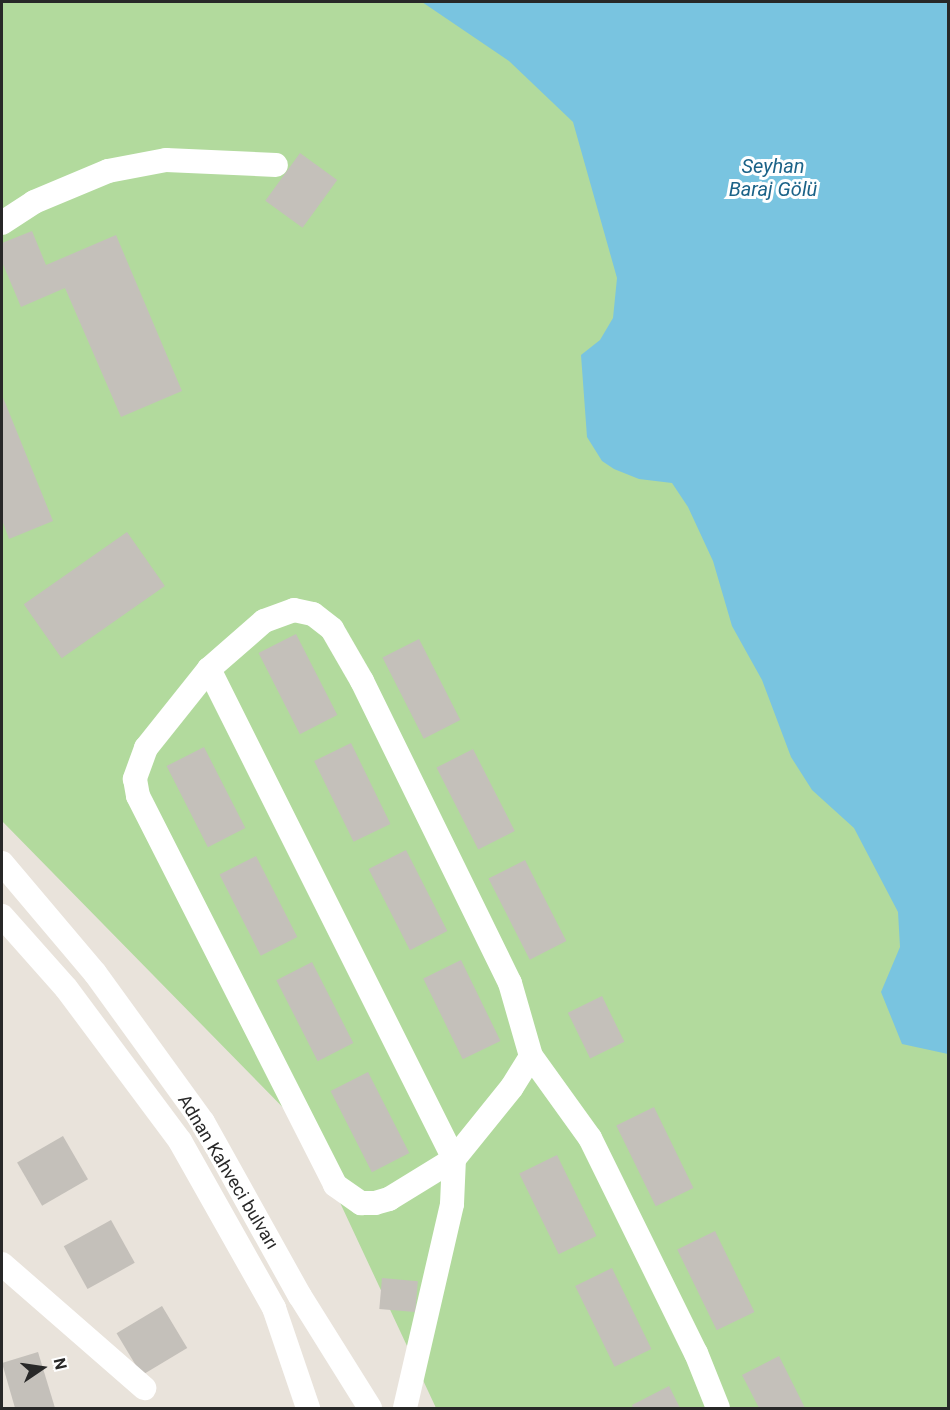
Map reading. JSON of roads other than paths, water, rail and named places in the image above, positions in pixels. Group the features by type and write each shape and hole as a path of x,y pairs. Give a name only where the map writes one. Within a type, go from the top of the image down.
{"street":[{"path":"2,223 34,202 108,171 166,160 276,165"},
{"path":"531,1056 512,1087 454,1159 389,1199 375,1203 361,1203 335,1185 142,811 135,779 138,765 157,734 209,669 264,621 294,610 313,614 332,629 362,681 510,983 531,1056 590,1138 696,1353 718,1408"},
{"path":"209,669 454,1159 452,1204 405,1408"},
{"name":"Adnan Kahveci bulvarı","path":"2,863 94,973 203,1122 300,1296 370,1408"},
{"name":"Adnan Kahveci bulvarı","path":"2,916 66,988 180,1141 274,1308 308,1408"},
{"path":"2,1264 144,1388"}],"water":[{"name":"Seyhan Baraj Gölü","path":"422,2 948,2 948,1054 902,1044 881,992 900,947 898,912 854,828 812,790 791,757 762,680 732,626 713,561 688,507 672,483 639,479 614,469 602,461 587,437 581,355 600,340 613,318 617,278 573,122 509,61"}]}
